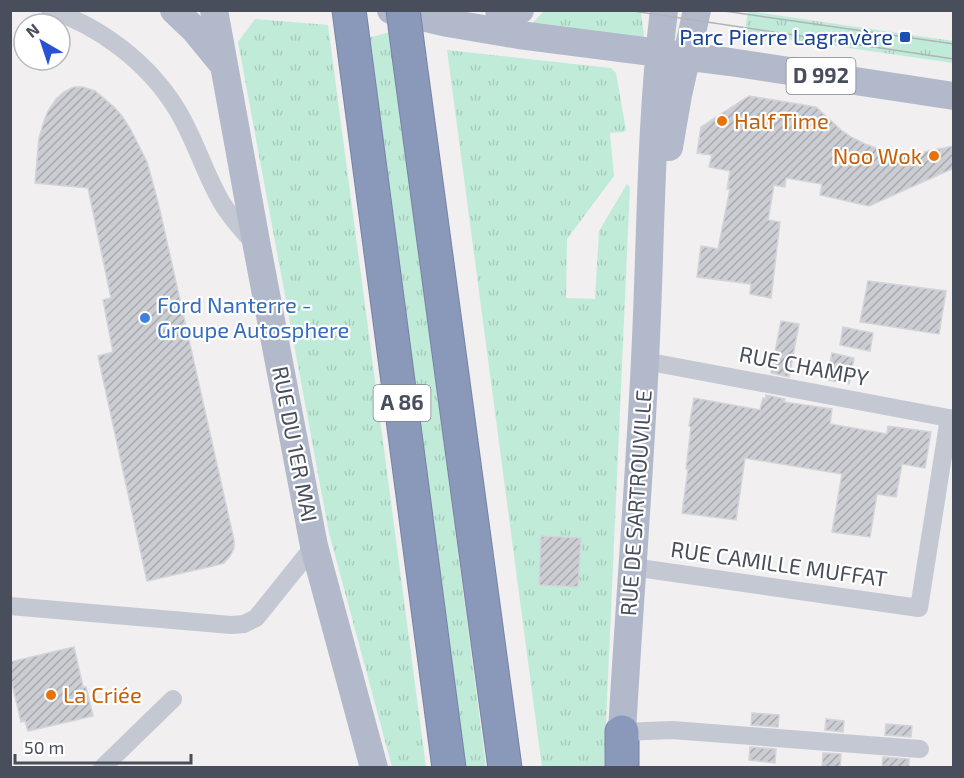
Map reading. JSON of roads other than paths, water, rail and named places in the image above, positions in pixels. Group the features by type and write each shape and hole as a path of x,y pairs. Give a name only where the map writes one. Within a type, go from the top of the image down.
{"highway":[{"name":"A 86","path":"403,10 416,55 417,120 505,768"},
{"path":"416,55 417,10"},
{"name":"A 86","path":"351,24 449,768"},
{"path":"622,732 622,768"}],"main road":[{"path":"174,10 223,63"},
{"name":"RUE DU 1ER MAI","path":"214,10 314,546 374,768"},
{"name":"D 992","path":"391,10 448,23 519,35 954,96"},
{"path":"499,10 516,12 520,10"},
{"name":"RUE DE SARTROUVILLE","path":"622,732 645,361 654,126 664,10"},
{"name":"RUE DE SARTROUVILLE","path":"649,273 678,95 697,10"}],"street":[{"path":"50,10 81,22 104,36 127,53 160,86 183,120 220,201 257,247"},
{"name":"RUE CHAMPY","path":"645,361 951,418"},
{"name":"RUE CAMILLE MUFFAT","path":"632,567 919,608 951,418"},
{"path":"10,606 231,625 243,624 256,618 314,546"},
{"path":"102,768 172,699"},
{"path":"622,732 672,730 921,749"}],"tram line":[{"path":"626,10 954,59"},
{"path":"717,10 954,44"}],"place":[{"name":"Parc Pierre Lagravère","path":"905,37"},
{"name":"Half Time","path":"722,121"},
{"name":"Noo Wok","path":"934,156"},
{"name":"Ford Nanterre - Groupe Autosphere","path":"145,318"},
{"name":"La Criée","path":"51,695"}]}
